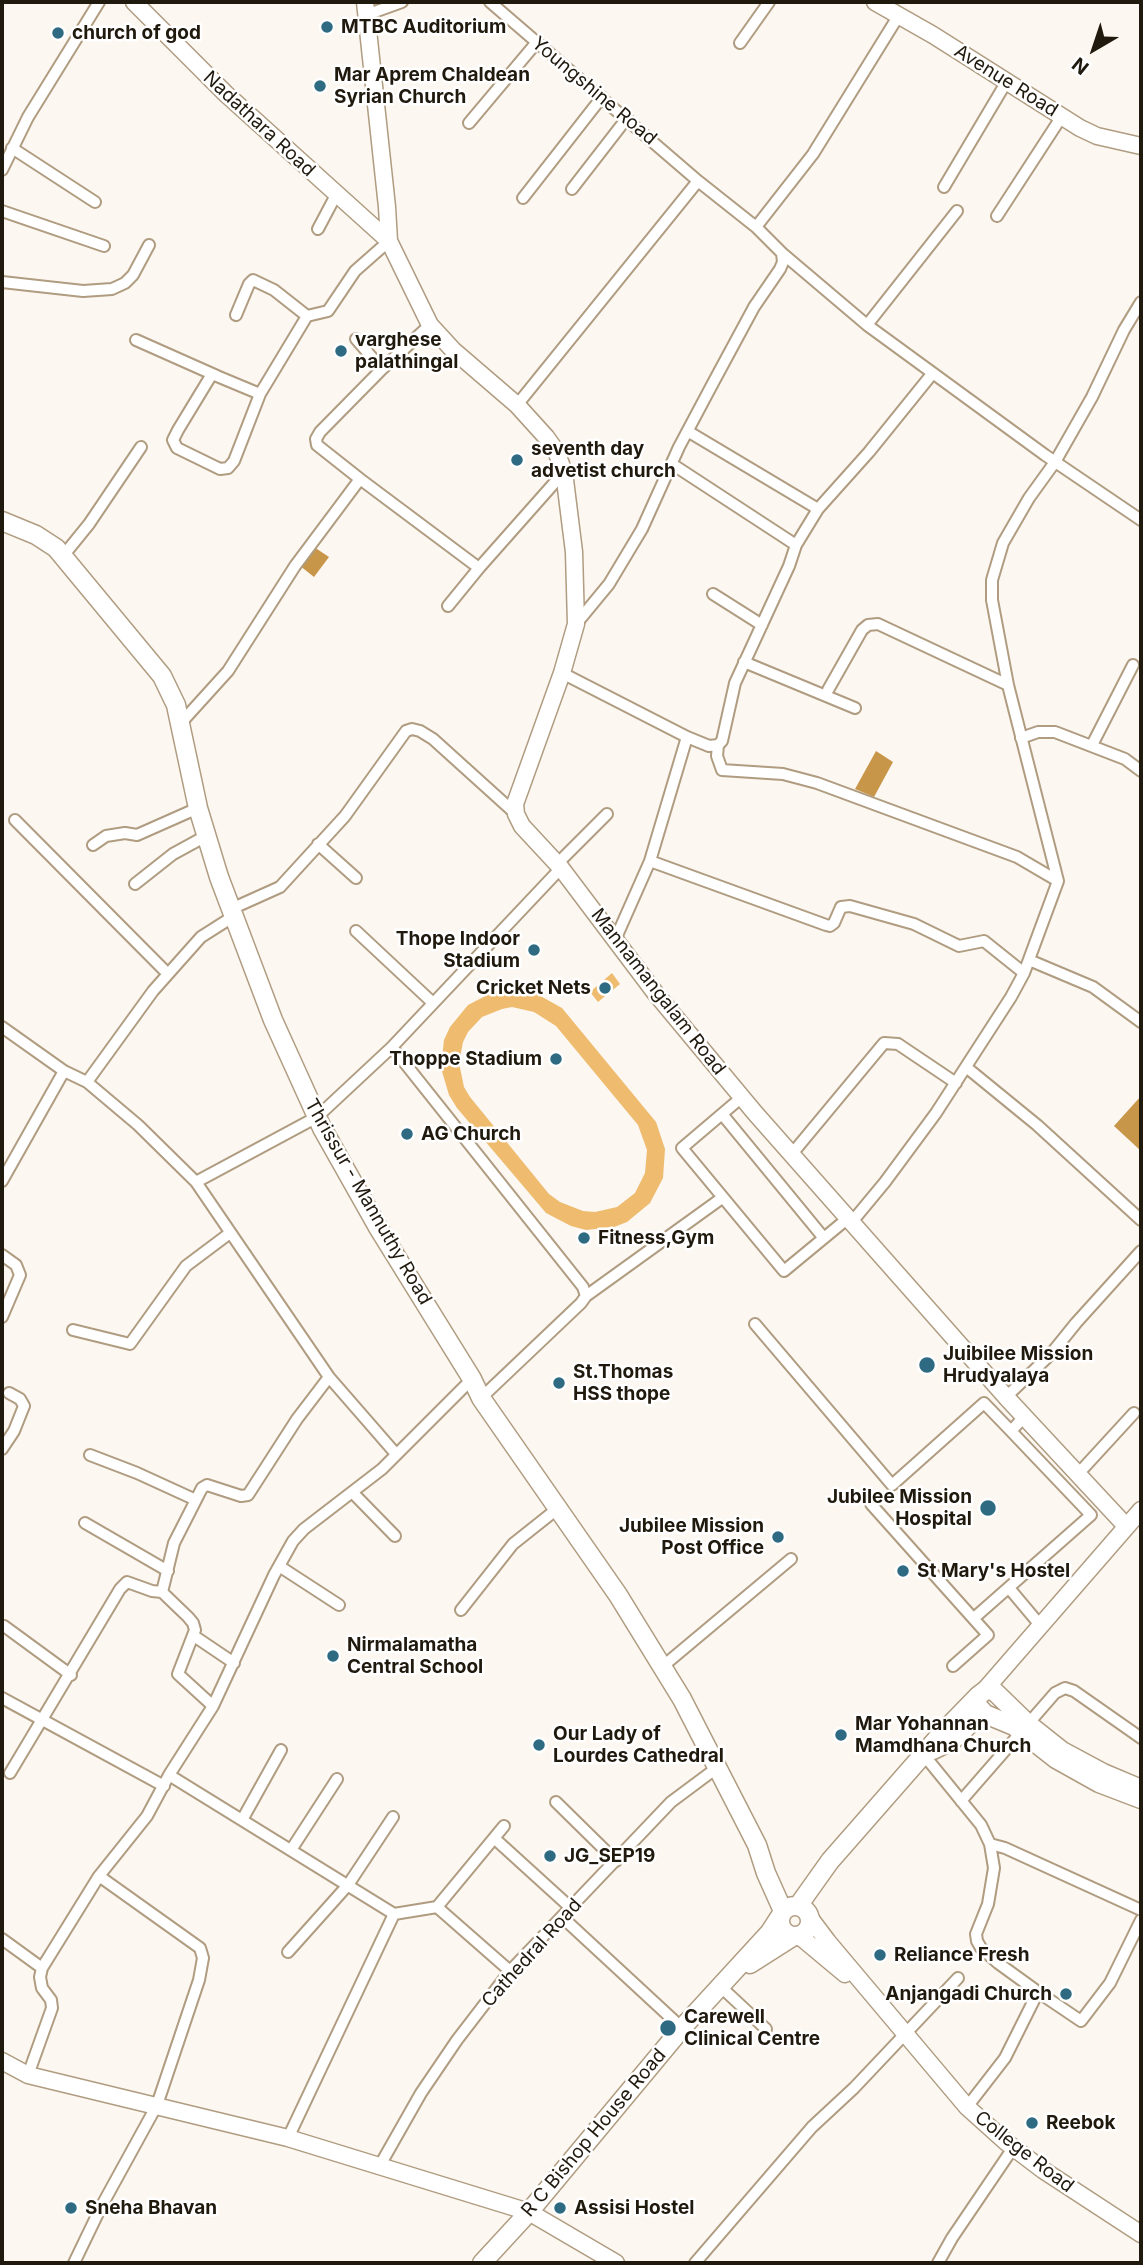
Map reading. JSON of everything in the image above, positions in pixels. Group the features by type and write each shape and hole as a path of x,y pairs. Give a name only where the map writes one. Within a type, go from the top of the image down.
{"main road":[{"name":"Nadathara Road","path":"134,2 226,94 389,241"},
{"name":"Avenue Road","path":"877,2 1097,136 1141,146"},
{"path":"366,8 389,241 430,325 453,350 517,405 556,451 564,472 574,551 576,624 562,673 515,804 516,814"},
{"name":"Thrissur - Mannuthy Road","path":"2,521 36,535 63,556 162,676 176,705 198,808 232,913 273,1020 317,1117 379,1229 481,1398 618,1595 682,1699 757,1845 766,1873 796,1911 782,1929 795,1936"},
{"name":"Mannamangalam Road","path":"516,814 656,994 791,1155 1024,1417 1126,1526"},
{"path":"1141,1510 1018,1650 978,1709 987,1715 1025,1728 1102,1773 1141,1789"},
{"path":"990,1694 1056,1759 1099,1783 1141,1799"},
{"path":"735,1973 770,1932 796,1911 830,1861 924,1755 990,1694"},
{"path":"924,1755 953,1740 975,1719 987,1715"},
{"path":"735,1973 805,1932 810,1923 796,1911"},
{"name":"College Road","path":"796,1911 828,1942 967,2107 1013,2148 1141,2234"},
{"path":"795,1936 803,1939 840,1970 868,1988"},
{"name":"R C Bishop House Road","path":"482,2263 529,2212 682,2028 735,1973"},
{"path":"2,2061 28,2075 288,2138 529,2212 616,2263"}],"street":[{"path":"2,170 58,65 99,2"},
{"path":"366,8 402,2"},
{"name":"Youngshine Road","path":"489,2 698,181 756,227 867,326 1055,462 1141,520"},
{"path":"740,44 769,2"},
{"path":"756,227 813,154 899,15"},
{"path":"469,123 537,42"},
{"path":"944,187 1007,81"},
{"path":"523,198 603,97"},
{"path":"997,216 1062,116"},
{"path":"572,189 626,118"},
{"path":"12,148 95,202"},
{"path":"517,405 698,181"},
{"path":"318,229 335,195"},
{"path":"2,211 104,246"},
{"path":"867,326 957,211"},
{"path":"221,377 212,374 173,440 177,448 220,469 228,468 234,461 260,394 307,316 328,311 355,271 389,241"},
{"path":"2,282 83,291 112,289 125,283 133,275 149,245"},
{"path":"576,624 602,594 626,558 754,307 780,269 783,262 782,253"},
{"path":"236,315 253,280 274,290 307,316"},
{"path":"742,1097 682,1148 783,1270 823,1237 849,1221 892,1174 956,1083 1024,973 1058,881 1008,685 992,600 992,580 1003,543 1029,498 1055,462 1141,302"},
{"path":"430,325 320,432 316,439 317,445 479,568"},
{"path":"356,339 382,369"},
{"path":"136,340 260,394"},
{"path":"932,373 869,452 818,509 796,545 735,683 717,756 722,770 783,774 817,783 1007,852 1058,881"},
{"path":"689,432 818,509"},
{"path":"63,556 89,524 141,447"},
{"path":"672,464 796,545"},
{"path":"447,606 564,472"},
{"path":"180,724 228,671 295,566 360,480"},
{"path":"713,594 762,625"},
{"path":"828,690 862,630 868,625 878,624 1008,685"},
{"path":"744,662 855,708"},
{"path":"1092,745 1133,665"},
{"path":"562,673 687,737 709,746 718,745"},
{"path":"87,1082 153,991 201,937 232,913 280,887 345,816 406,731 420,731 433,739 516,814"},
{"path":"1021,738 1038,732 1055,733 1125,759 1141,771"},
{"path":"615,940 650,861 687,737"},
{"path":"93,845 106,836 125,833 137,835 198,808"},
{"path":"196,1182 317,1117 392,1047 607,814"},
{"path":"15,820 168,974"},
{"path":"135,884 173,854 206,836"},
{"path":"318,845 356,878"},
{"path":"650,861 830,926 841,907 850,906 914,924 959,946 984,942 1024,973"},
{"path":"356,931 433,1003"},
{"path":"1029,960 1093,987 1141,1022"},
{"path":"2,1027 64,1071 87,1082 138,1125 196,1182 329,1377 396,1454"},
{"path":"791,1155 884,1043 898,1044 956,1083"},
{"path":"392,1047 583,1287 586,1296"},
{"path":"966,1067 1037,1125 1141,1220"},
{"path":"2,1181 64,1071"},
{"path":"722,1114 823,1237"},
{"path":"481,1398 586,1296 722,1198"},
{"path":"73,1331 130,1343 186,1266 230,1233"},
{"path":"1006,1397 1051,1354 1141,1251"},
{"path":"2,1255 16,1265 20,1275 2,1317"},
{"path":"755,1324 892,1485 984,1403 1091,1515 974,1618"},
{"path":"162,1592 174,1543 202,1488 207,1485 241,1496 248,1495 297,1419 329,1377"},
{"path":"28,2075 52,2007 40,1978 42,1968 99,1877 147,1815 213,1706 293,1541 396,1454 472,1380"},
{"path":"2,1449 14,1431 24,1406 20,1399 9,1392"},
{"path":"1079,1474 1134,1413"},
{"path":"1011,1431 1024,1417"},
{"path":"90,1455 195,1500"},
{"path":"352,1492 395,1536"},
{"path":"871,1504 988,1635 953,1665"},
{"path":"461,1610 513,1544 557,1508"},
{"path":"85,1523 168,1571"},
{"path":"663,1667 791,1559"},
{"path":"279,1566 339,1605"},
{"path":"10,1773 120,1589 127,1582 162,1592 193,1623 194,1636 178,1674 213,1706"},
{"path":"1009,1588 1040,1625"},
{"path":"4,1626 71,1675"},
{"path":"194,1636 234,1663"},
{"path":"961,1801 1055,1693 1065,1688 1074,1691 1141,1738"},
{"path":"2,1698 164,1786"},
{"path":"242,1820 282,1750"},
{"path":"924,1755 981,1825 990,1844 994,1868 991,1890 976,1934 977,1941 989,1955 1082,2021 1110,1983 1141,1920"},
{"name":"Cathedral Road","path":"379,2167 421,2093 457,2040 510,1971 671,1802 718,1767"},
{"path":"169,1775 394,1914 437,1907 504,1826"},
{"path":"291,1850 337,1779"},
{"path":"556,1802 616,1861"},
{"path":"288,1952 348,1885 394,1817"},
{"path":"494,1838 571,1908"},
{"path":"990,1844 1005,1848 1141,1910"},
{"path":"75,2263 101,2207 157,2105 199,1980 203,1958 200,1948 99,1877"},
{"path":"437,1907 510,1971"},
{"path":"288,2138 394,1914"},
{"path":"562,1917 682,2028"},
{"path":"2,1939 42,1968"},
{"path":"695,2263 812,2127 854,2088 958,1978"},
{"path":"721,1987 765,2029"},
{"path":"967,2107 1005,2058 1038,1992"},
{"path":"938,2263 1013,2148"}],"shaded area":[{"path":"314,547 329,557 314,577 299,565"},
{"path":"876,751 893,762 874,797 855,789"},
{"name":"Cricket Nets","path":"612,973 620,984 598,1002 590,992"},
{"path":"507,989 535,993 562,1008 656,1122 665,1149 663,1178 650,1203 627,1222 614,1227 586,1230 571,1226 546,1213 449,1095 441,1068 444,1040 450,1027 468,1005 493,992","holes":["512,1007 534,1012 556,1026 638,1125 647,1150 645,1173 635,1193 617,1207 595,1212 583,1211 560,1202 549,1194 464,1087 459,1063 468,1032 482,1017 502,1009"]},
{"path":"1141,1096 1141,1151 1114,1126"}],"place":[{"name":"MTBC Auditorium","path":"327,27"},
{"name":"church of god","path":"58,33"},
{"name":"Mar Aprem Chaldean Syrian Church","path":"320,86"},
{"name":"varghese palathingal","path":"341,351"},
{"name":"seventh day advetist church","path":"517,460"},
{"name":"Thope Indoor Stadium","path":"534,950"},
{"name":"Cricket Nets","path":"605,988"},
{"name":"Thoppe Stadium","path":"556,1059"},
{"name":"AG Church","path":"407,1134"},
{"name":"Fitness,Gym","path":"584,1238"},
{"name":"Juibilee Mission Hrudyalaya","path":"927,1365"},
{"name":"St.Thomas HSS thope","path":"559,1383"},
{"name":"Jubilee Mission Hospital","path":"988,1508"},
{"name":"Jubilee Mission Post Office","path":"778,1537"},
{"name":"St Mary's Hostel","path":"903,1571"},
{"name":"Nirmalamatha Central School","path":"333,1656"},
{"name":"Mar Yohannan Mamdhana Church","path":"841,1735"},
{"name":"Our Lady of Lourdes Cathedral","path":"539,1745"},
{"name":"JG_SEP19","path":"550,1856"},
{"name":"Reliance Fresh","path":"880,1955"},
{"name":"Anjangadi Church","path":"1066,1994"},
{"name":"Carewell Clinical Centre","path":"668,2028"},
{"name":"Reebok","path":"1032,2123"},
{"name":"Sneha Bhavan","path":"71,2208"},
{"name":"Assisi Hostel","path":"560,2208"}]}
